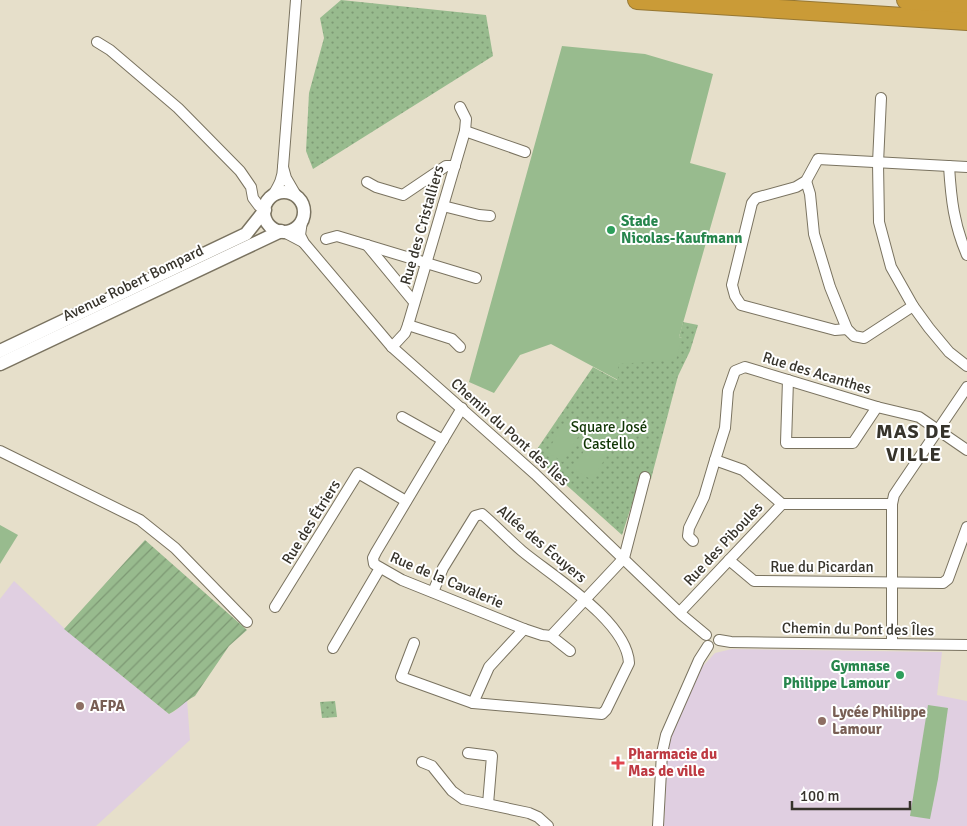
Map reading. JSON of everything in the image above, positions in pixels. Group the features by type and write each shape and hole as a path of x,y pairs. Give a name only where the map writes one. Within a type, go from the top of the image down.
{"highway":[{"path":"637,0 967,21"},
{"path":"906,0 967,4"}],"street":[{"path":"296,0 283,175 265,208 265,216 268,224 282,232 294,229 302,221"},
{"path":"96,42 110,50 178,108 240,171 251,187 256,203 265,208"},
{"path":"881,98 878,163 879,222 891,267 913,306 929,328 949,352 967,366"},
{"name":"Rue des Cristalliers","path":"392,347 405,333 408,325 465,131 466,120 460,108"},
{"path":"465,131 525,152"},
{"path":"847,328 835,330 741,305 735,296 732,285 752,203 756,198 796,187 806,182 818,159 967,167"},
{"path":"283,166 286,178 304,208 300,235 304,243"},
{"path":"367,182 376,188 403,195 446,166 454,166"},
{"path":"949,166 951,203 961,241 967,255"},
{"path":"806,182 810,194 814,234 830,287 847,328 854,336 864,338 913,306"},
{"path":"273,195 287,192 297,197"},
{"path":"443,206 490,216"},
{"name":"Avenue Robert Bompard","path":"0,351 246,234 265,208"},
{"name":"Avenue Robert Bompard","path":"0,364 282,232"},
{"name":"Chemin du Pont des Îles","path":"282,232 304,243 392,347 462,408 706,635 713,632 718,636 719,640 731,642 967,645"},
{"path":"326,239 336,236 476,278"},
{"path":"367,245 414,302"},
{"path":"408,325 452,339 460,347"},
{"name":"Rue des Acanthes","path":"715,460 725,428 728,391 735,371 745,367 877,407 919,417 967,450"},
{"path":"788,380 786,443 853,443 877,407"},
{"path":"892,644 892,504 894,495 967,387"},
{"name":"Rue de la Cavalerie","path":"462,408 373,558 374,564 402,580 524,629 551,636"},
{"path":"402,417 443,440"},
{"path":"0,451 140,520 175,548 247,622"},
{"path":"693,541 688,536 689,528 704,497 715,460 743,470 782,504"},
{"name":"Rue des Étriers","path":"275,608 358,473 406,501"},
{"path":"570,652 551,636 624,558 645,477"},
{"name":"Rue des Piboules","path":"680,612 782,504 892,504"},
{"name":"Allée des Écuyers","path":"433,592 443,568 475,516 482,514 523,551 586,600"},
{"name":"Rue du Picardan","path":"729,560 754,581 943,583 948,579 967,527"},
{"path":"333,648 380,568"},
{"path":"414,643 401,677 473,702 602,714 606,710 627,668 629,657 616,631 586,600"},
{"path":"473,702 489,667 524,629"},
{"path":"706,635 704,642 708,646 716,646 719,640"},
{"path":"658,826 662,753 666,735 699,660 708,646"},
{"path":"468,753 492,756 488,804"},
{"path":"422,762 432,766 452,791 463,799 529,813 538,817 548,826"}],"shaded area":[{"name":"AFPA","path":"14,581 65,629 169,714 187,700 190,740 96,826 0,826 0,599"},
{"name":"Lycée Philippe Lamour","path":"732,649 942,652 937,695 967,701 967,826 664,826 668,742 702,667 715,653"}],"green space":[{"path":"341,0 486,15 493,56 313,169 306,151 309,93 324,38 320,18"},
{"name":"Stade Nicolas-Kaufmann","path":"562,46 645,54 713,74 690,163 726,173 679,337 682,338 676,360 618,364 618,380 551,344 520,355 494,393 469,382"},
{"name":"Square José Castello","path":"683,322 698,325 690,351 678,376 651,479 641,476 622,535 533,455 593,367 617,380 618,364 682,338 679,337"},
{"path":"565,422 581,432 563,462 547,452"},
{"path":"595,433 614,444 592,480 573,469"},
{"path":"0,525 18,535 0,564"},
{"path":"145,540 247,630 229,646 195,696 169,714 64,629"},
{"path":"335,701 337,717 322,718 320,702"},
{"path":"928,705 948,708 930,819 910,816"}],"place":[{"name":"Stade Nicolas-Kaufmann","path":"611,230"},
{"name":"Gymnase Philippe Lamour","path":"900,675"},
{"name":"AFPA","path":"80,706"},
{"name":"Lycée Philippe Lamour","path":"822,721"},
{"name":"Pharmacie du Mas de ville","path":"618,763"}],"district":[{"name":"MAS DE VILLE","path":"914,442"}]}
